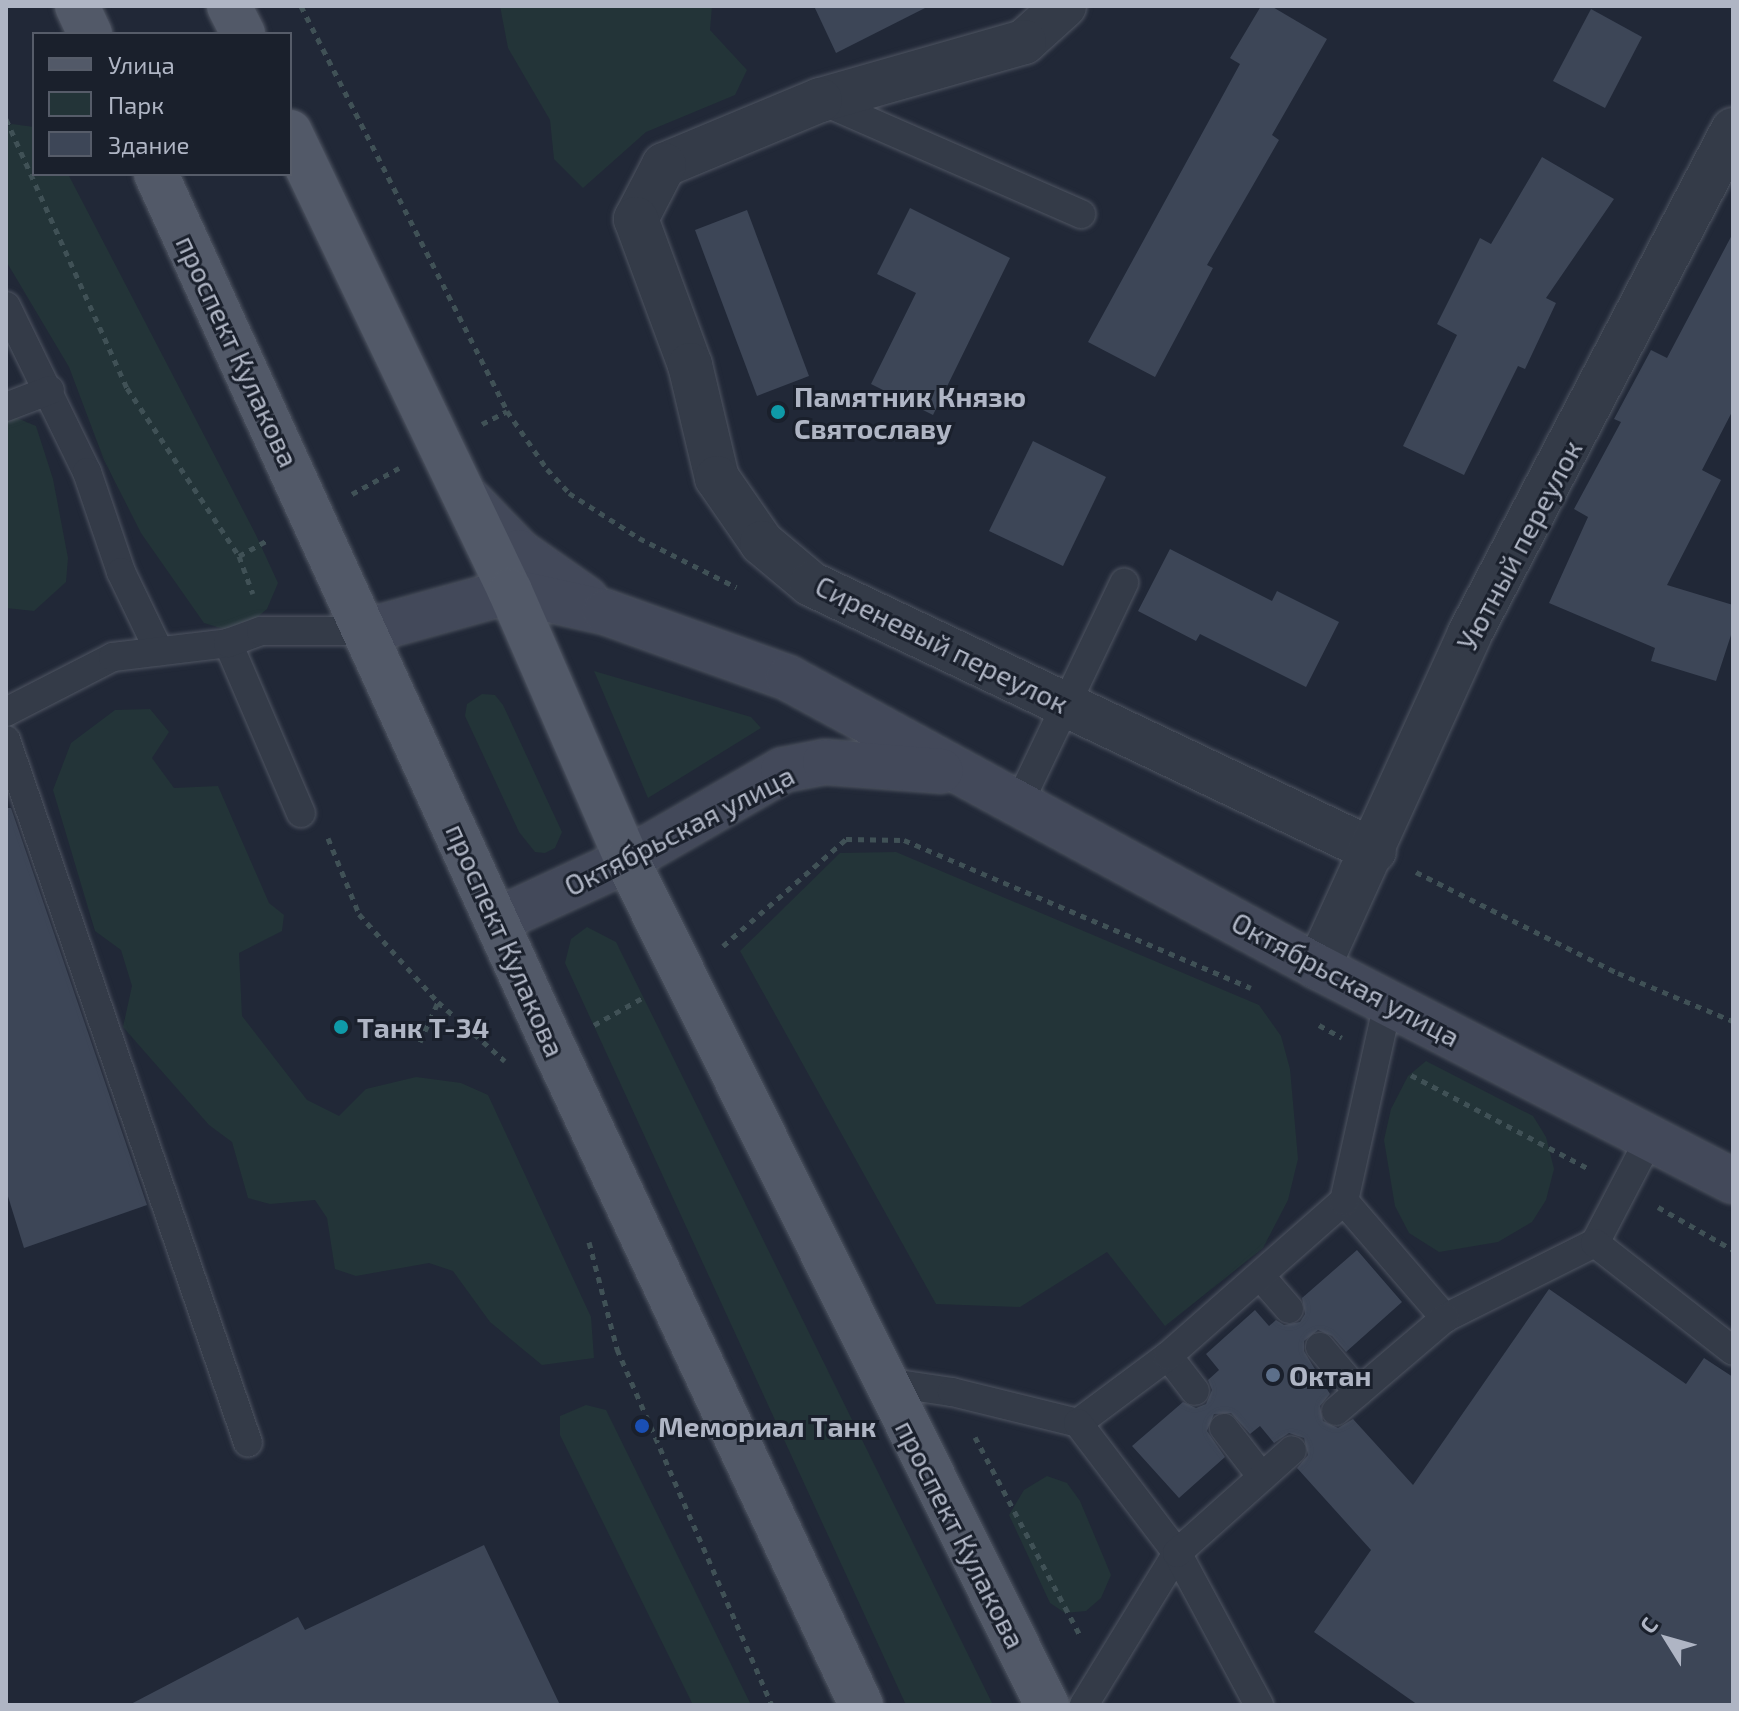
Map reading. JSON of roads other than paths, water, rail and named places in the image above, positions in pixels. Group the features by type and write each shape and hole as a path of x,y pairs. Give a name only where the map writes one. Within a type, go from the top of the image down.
{"main road":[{"path":"77,6 89,32"},
{"path":"229,6 242,32"},
{"name":"проспект Кулакова","path":"292,136 510,591 627,860 1047,1705"},
{"name":"проспект Кулакова","path":"157,176 315,514 554,1048 861,1705"},
{"name":"проспект Кулакова","path":"464,495 519,552 605,612"},
{"name":"Октябрьская улица","path":"367,631 510,591 605,612 788,678 962,773 1020,801 1318,967 1733,1181"},
{"name":"Октябрьская улица","path":"498,920 627,860 783,770 825,762 962,773"}],"street":[{"name":"Сиреневый переулок","path":"1064,6 1024,42 820,100 664,165 636,219 690,365 717,478 762,543 811,584 1374,851"},
{"name":"Уютный переулок","path":"1318,967 1374,851 1469,635 1733,130"}],"lane":[{"path":"820,100 1081,214"},
{"path":"6,306 50,390 87,472 121,572 159,651"},
{"path":"6,407 50,390"},
{"path":"1020,801 1068,706 1124,583"},
{"path":"10,701 113,657 228,643 261,631 367,631"},
{"path":"228,643 312,820"},
{"path":"6,740 248,1443"},
{"path":"1078,1423 1168,1356 1262,1278 1344,1201 1388,1002"},
{"path":"1336,1411 1445,1318 1595,1243 1650,1138"},
{"path":"1344,1201 1445,1318"},
{"path":"1595,1243 1733,1351"},
{"path":"1262,1278 1289,1309"},
{"path":"1320,1347 1358,1392"},
{"path":"1168,1356 1195,1391"},
{"path":"885,1382 952,1392 1078,1423 1177,1553 1259,1705"},
{"path":"1224,1428 1262,1477"},
{"path":"1084,1705 1177,1553 1292,1450"}],"place":[{"name":"Памятник Князю Святославу","path":"778,412"},
{"name":"Танк Т-34","path":"341,1027"},
{"name":"Октан","path":"1273,1375"},
{"name":"Мемориал Танк","path":"642,1426"}]}
